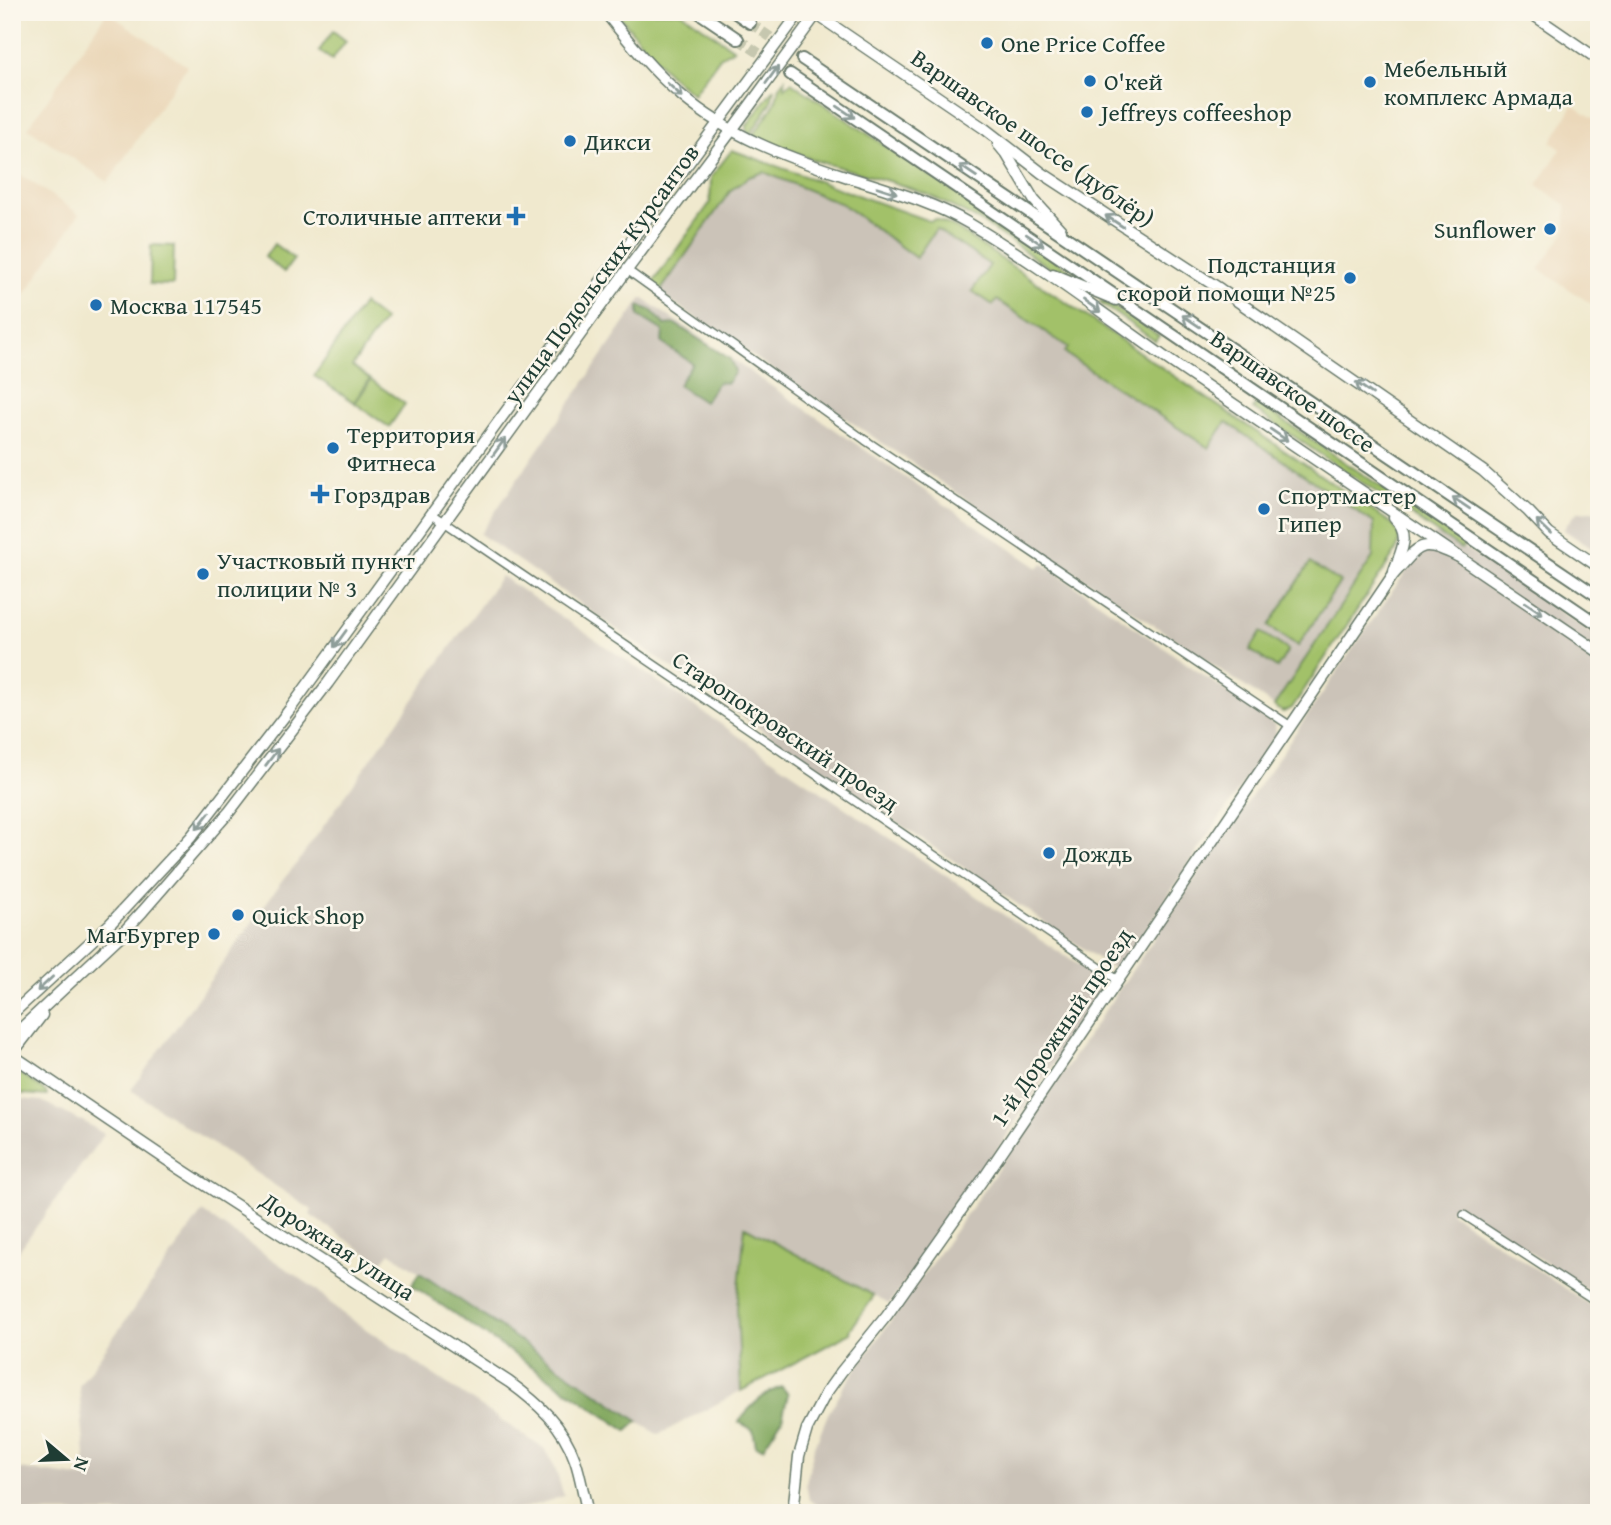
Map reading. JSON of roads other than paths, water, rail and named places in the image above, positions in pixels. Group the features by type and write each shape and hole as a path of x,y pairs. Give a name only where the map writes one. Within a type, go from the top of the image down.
{"main road":[{"path":"606,12 636,52 655,71 682,97 719,123 794,159 903,195 968,222 1599,652"},
{"path":"698,12 738,39"},
{"path":"734,12 750,23"},
{"name":"улица Подольских Курсантов","path":"12,1014 110,924 191,837 289,709 800,12"},
{"path":"1529,12 1599,60"},
{"name":"улица Подольских Курсантов","path":"12,1037 143,911 230,811 328,683 816,13"},
{"name":"Варшавское шоссе (дублёр)","path":"816,13 985,129 1034,167 1220,289 1483,471 1549,533 1599,567"},
{"name":"Варшавское шоссе","path":"802,59 1599,597"},
{"name":"Варшавское шоссе","path":"790,74 1599,625"},
{"path":"985,129 1007,156 1034,200 1066,236"},
{"path":"1036,267 1133,307"},
{"path":"1380,503 1404,532 1403,545 1393,575"},
{"path":"1393,575 1418,549 1426,545 1439,547 1457,556"},
{"name":"1-й Дорожный проезд","path":"793,1513 799,1456 807,1429 826,1393 887,1315 986,1175 1393,575"},
{"path":"12,1055 54,997"},
{"name":"Дорожная улица","path":"12,1055 179,1168 535,1401 554,1420 566,1440 575,1460 588,1513"}],"street":[{"path":"627,270 865,440 1289,726"},
{"path":"600,282 602,293 608,294 612,291"},
{"path":"576,315 587,313 590,318 588,324"},
{"name":"Старопокровский проезд","path":"431,513 1118,980"},
{"path":"1464,1215 1599,1303"}],"tunnel":[{"path":"750,23 802,59"},
{"path":"738,39 790,74"}],"place":[{"name":"One Price Coffee","path":"987,43"},
{"name":"О'кей","path":"1090,81"},
{"name":"Мебельный комплекс Армада","path":"1370,82"},
{"name":"Jeffreys coffeeshop","path":"1087,112"},
{"name":"Дикси","path":"570,141"},
{"name":"Столичные аптеки","path":"516,216"},
{"name":"Sunflower","path":"1550,229"},
{"name":"Подстанция скорой помощи №25","path":"1350,278"},
{"name":"Москва 117545","path":"96,305"},
{"name":"Территория Фитнеса","path":"333,448"},
{"name":"Горздрав","path":"320,494"},
{"name":"Спортмастер Гипер","path":"1264,509"},
{"name":"Участковый пункт полиции № 3","path":"203,574"},
{"name":"Дождь","path":"1049,853"},
{"name":"Quick Shop","path":"238,915"},
{"name":"МагБургер","path":"214,934"}]}
